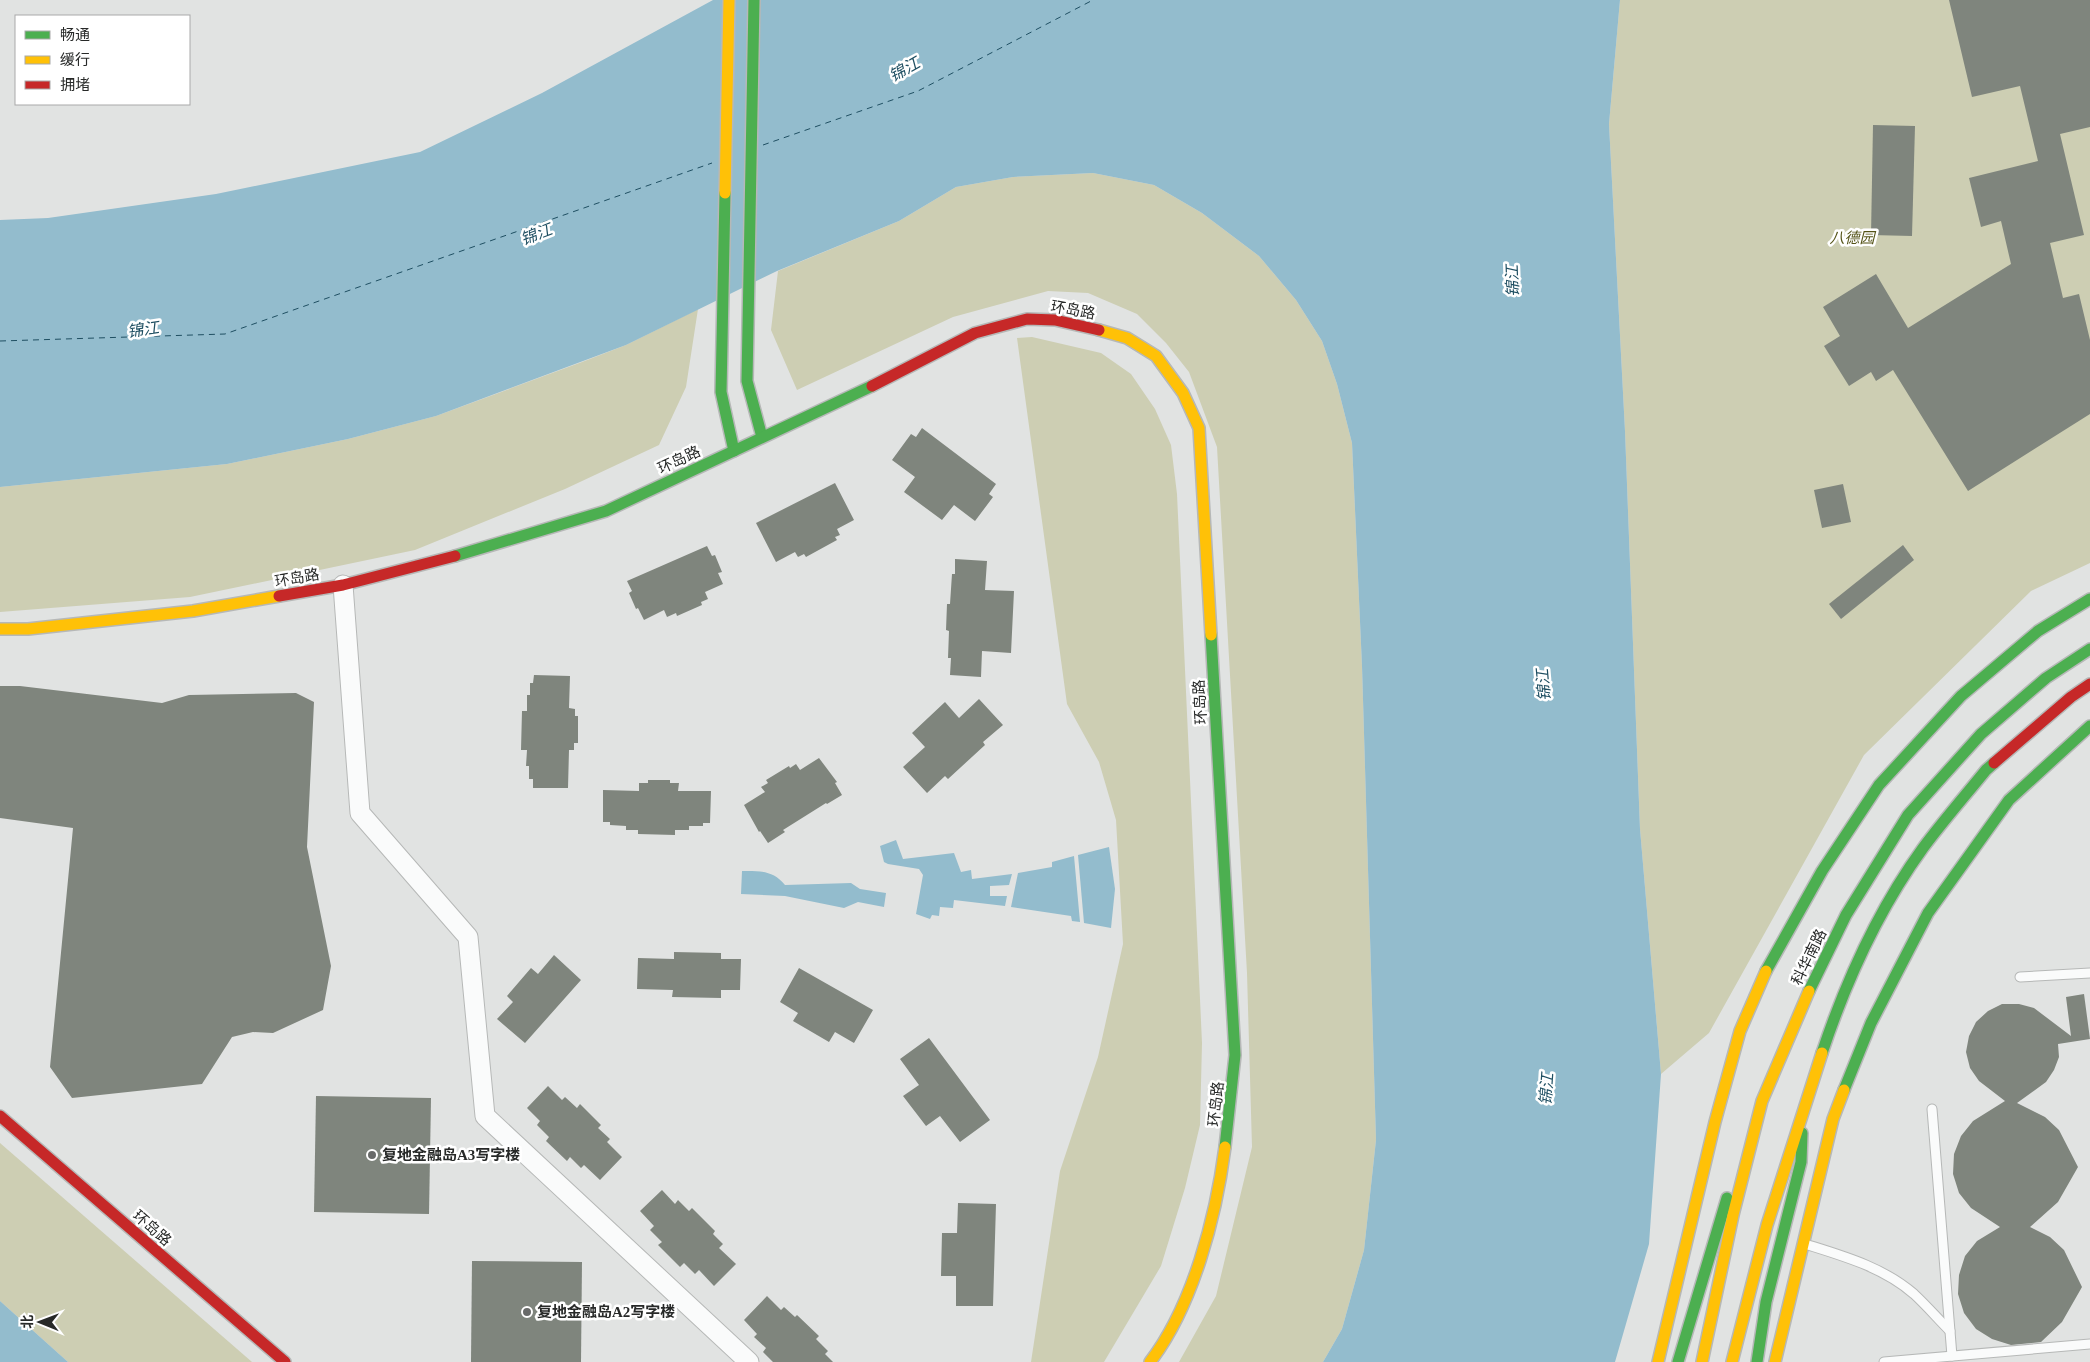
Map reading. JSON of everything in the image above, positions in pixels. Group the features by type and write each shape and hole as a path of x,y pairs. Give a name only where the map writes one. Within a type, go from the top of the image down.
{"main road":[{"path":"729,0 721,392 734,451"},
{"path":"754,0 747,381 762,437"},
{"name":"环岛路","path":"0,629 28,629 193,611 342,586 483,549 606,511 902,372 975,333 1027,319 1055,320 1094,328 1127,338 1156,356 1183,393 1199,428 1235,1055 1230,1118 1218,1200 1194,1280 1162,1347 1150,1362"},
{"path":"1658,1362 1710,1142 1740,1031 1771,959 1822,871 1879,785 1961,696 2038,632 2090,599"},
{"name":"科华南路","path":"1702,1362 1733,1215 1762,1101 1801,1008 1846,916 1908,815 1981,734 2046,678 2090,649"},
{"path":"1732,1362 1767,1225 1803,1109 1840,1000 1881,914 1923,848 1986,770 2071,697 2090,684"},
{"path":"1775,1362 1833,1119 1871,1023 1928,913 2010,800 2090,726"},
{"path":"1678,1362 1713,1239 1762,1101"},
{"path":"1757,1362 1766,1302 1800,1162 1803,1109"},
{"name":"环岛路","path":"0,1116 284,1362"}],"street":[{"path":"342,586 360,812 468,937 486,1116 749,1362"}],"lane":[{"path":"2020,977 2090,974"},
{"path":"1932,1109 1952,1356"},
{"path":"1804,1244 1854,1259 1881,1272 1913,1293 1950,1331"},
{"path":"1884,1362 2090,1344"}],"green space":[{"name":"八德园","path":"1620,0 2090,0 2090,563 2031,591 1864,755 1709,1033 1661,1074 1640,829 1625,431 1609,124"},
{"path":"1093,173 1154,185 1202,213 1259,256 1296,300 1322,341 1337,384 1352,443 1362,666 1376,1140 1364,1250 1342,1329 1323,1362 1179,1362 1216,1296 1252,1147 1247,973 1217,447 1189,372 1166,343 1137,314 1088,293 1048,291 953,317 797,390 771,330 778,271 899,221 956,187 1013,177"},
{"path":"698,309 686,387 659,445 565,489 415,550 190,597 0,612 0,487 227,464 348,439 436,416 582,362 626,345"},
{"path":"1032,337 1101,353 1131,374 1155,409 1171,445 1177,494 1202,1043 1200,1125 1185,1188 1161,1266 1104,1362 1031,1362 1060,1171 1098,1057 1123,944 1116,820 1099,762 1067,704 1017,338"},
{"path":"0,1143 252,1362 68,1362 0,1301"}],"water":[{"name":"锦江","path":"713,0 1620,0 1609,124 1625,431 1640,829 1661,1074 1649,1244 1615,1362 1323,1362 1342,1329 1364,1250 1376,1140 1362,666 1352,443 1337,384 1322,341 1296,300 1259,256 1202,213 1154,185 1093,173 1013,177 956,187 899,221 777,271 626,345 436,416 348,439 227,464 0,487 0,220 48,218 216,194 420,152 542,93"},
{"path":"896,840 903,859 954,853 961,872 971,870 972,879 1012,874 1009,885 990,886 990,896 1007,896 1005,906 954,900 953,908 940,907 939,916 932,915 930,919 916,914 923,875 919,869 884,862 880,846"},
{"path":"1109,847 1115,889 1111,928 1084,923 1078,855"},
{"path":"1074,856 1080,922 1072,921 1071,916 1011,907 1018,873 1052,867 1052,862"},
{"path":"742,871 760,871 771,874 776,876 785,885 851,883 860,889 886,893 884,907 858,902 844,908 785,896 741,894"},
{"path":"0,1301 68,1362 0,1362"}],"building":[{"path":"1949,0 2090,0 2090,127 2060,134 2084,235 2050,243 2063,298 2079,294 2090,340 2090,414 1968,491 1893,370 1876,381 1871,372 1849,386 1824,346 1840,336 1823,307 1876,274 1908,328 2011,264 2001,221 1981,227 1969,178 2038,161 2020,86 1972,97"},
{"path":"1873,125 1915,126 1912,236 1871,235"},
{"path":"922,428 996,484 989,494 993,497 975,521 954,505 942,520 904,492 915,477 892,460 911,434 916,437"},
{"path":"835,483 854,520 837,529 840,535 835,537 837,540 806,557 804,554 798,557 795,552 776,562 756,523"},
{"path":"1843,484 1851,522 1822,528 1814,490"},
{"path":"1903,545 1914,560 1841,619 1829,604"},
{"path":"707,546 712,556 715,555 722,572 718,573 723,584 705,592 708,599 701,602 702,605 677,616 676,613 667,617 664,610 644,620 638,608 636,609 629,593 632,591 627,581"},
{"path":"955,559 987,561 985,590 1014,591 1011,653 982,651 981,677 950,675 951,658 948,658 949,631 946,630 947,604 950,604 952,574 955,574"},
{"path":"534,675 570,676 569,708 575,709 575,716 578,716 578,743 574,743 574,750 569,750 568,788 533,788 533,779 529,779 529,766 526,766 527,750 521,750 522,711 527,711 527,695 530,695 530,683 533,683"},
{"path":"0,686 20,686 162,703 189,695 296,693 314,702 307,847 331,966 323,1010 273,1033 253,1032 232,1037 202,1084 72,1098 50,1067 73,828 0,818"},
{"path":"979,699 1003,725 983,742 985,745 948,779 945,776 927,793 903,767 925,747 912,733 945,702 959,718"},
{"path":"819,758 837,782 835,783 842,795 783,830 785,832 768,843 759,832 744,805 765,792 761,787 768,783 766,780 789,766 790,768 796,764 800,770"},
{"path":"648,780 670,780 670,783 679,783 678,791 711,791 710,823 703,823 703,826 689,826 689,830 675,830 675,835 638,834 638,830 626,830 626,826 610,825 610,822 603,822 603,790 639,791 639,783 648,783"},
{"path":"674,952 721,953 721,959 741,959 740,990 721,990 721,998 672,997 673,990 637,989 638,958 674,959"},
{"path":"554,955 581,980 525,1043 497,1019 513,1002 507,996 531,968 538,974"},
{"path":"799,968 873,1010 854,1043 835,1032 829,1042 793,1021 798,1013 780,1002"},
{"path":"2084,994 2090,1039 2058,1044 2059,1057 2054,1070 2046,1082 2017,1103 2045,1117 2059,1130 2078,1167 2058,1202 2030,1227 2050,1237 2064,1250 2082,1287 2062,1322 2041,1342 2011,1345 1992,1339 1976,1329 1964,1313 1958,1294 1959,1275 1965,1256 1977,1241 2000,1227 1971,1208 1959,1193 1953,1174 1954,1154 1961,1136 1973,1121 2005,1101 1979,1081 1970,1068 1966,1052 1969,1036 1976,1022 1988,1011 2002,1004 2019,1004 2034,1008 2071,1036 2066,997"},
{"path":"929,1038 990,1120 960,1142 940,1116 926,1126 903,1096 919,1085 900,1059"},
{"path":"548,1086 562,1100 565,1097 577,1108 580,1104 601,1125 598,1128 610,1139 607,1142 622,1157 600,1180 584,1165 581,1168 570,1157 567,1161 546,1141 549,1137 537,1125 540,1121 527,1108"},
{"name":"复地金融岛A3写字楼","path":"316,1096 431,1098 429,1214 314,1212"},
{"path":"662,1190 675,1204 678,1200 689,1211 692,1208 715,1231 713,1234 723,1244 719,1248 736,1264 714,1286 699,1270 695,1274 684,1263 680,1267 658,1245 662,1242 650,1230 654,1226 640,1211"},
{"path":"958,1203 996,1204 993,1306 956,1306 956,1276 941,1276 942,1233 957,1233"},
{"name":"复地金融岛A2写字楼","path":"472,1261 582,1262 581,1362 471,1362"},
{"path":"767,1296 781,1310 784,1307 795,1317 797,1315 819,1336 816,1339 828,1351 825,1354 833,1362 773,1362 763,1352 766,1348 754,1337 757,1334 744,1320"}],"ferry route":[{"path":"763,145 918,91 1093,0"},
{"path":"0,341 225,334 712,163"}],"traffic: fast":[{"path":"754,0 747,381 762,437"},
{"path":"725,193 721,392 734,451"},
{"path":"455,556 606,511 872,386"},
{"path":"1766,971 1822,871 1879,785 1961,696 2038,631 2090,599"},
{"path":"1211,635 1235,1055 1225,1147"},
{"path":"1809,991 1846,915 1908,815 1981,734 2046,678 2090,649"},
{"path":"1844,1090 1871,1023 1928,913 2009,800 2090,726"},
{"path":"1822,1053 1853,973 1892,896 1923,848 1986,770 1994,763"},
{"path":"1757,1362 1766,1302 1801,1162 1802,1133"},
{"path":"1678,1362 1727,1198"}],"traffic: slow":[{"path":"725,193 729,0"},
{"path":"1099,330 1127,338 1156,356 1183,393 1199,428 1211,635"},
{"path":"0,629 28,629 193,611 279,596"},
{"path":"1658,1362 1715,1122 1740,1031 1766,971"},
{"path":"1702,1362 1733,1215 1762,1101 1809,991"},
{"path":"1732,1362 1767,1225 1822,1053"},
{"path":"1775,1362 1833,1119 1844,1090"},
{"path":"1150,1362 1179,1315 1200,1260 1216,1202 1225,1147"}],"traffic: jam":[{"path":"872,386 975,333 1027,319 1055,320 1099,330"},
{"path":"279,596 343,585 455,556"},
{"path":"1994,763 2071,697 2090,684"},
{"path":"0,1116 285,1362"}],"place":[{"name":"复地金融岛A3写字楼","path":"372,1155"},
{"name":"复地金融岛A2写字楼","path":"527,1312"}]}
